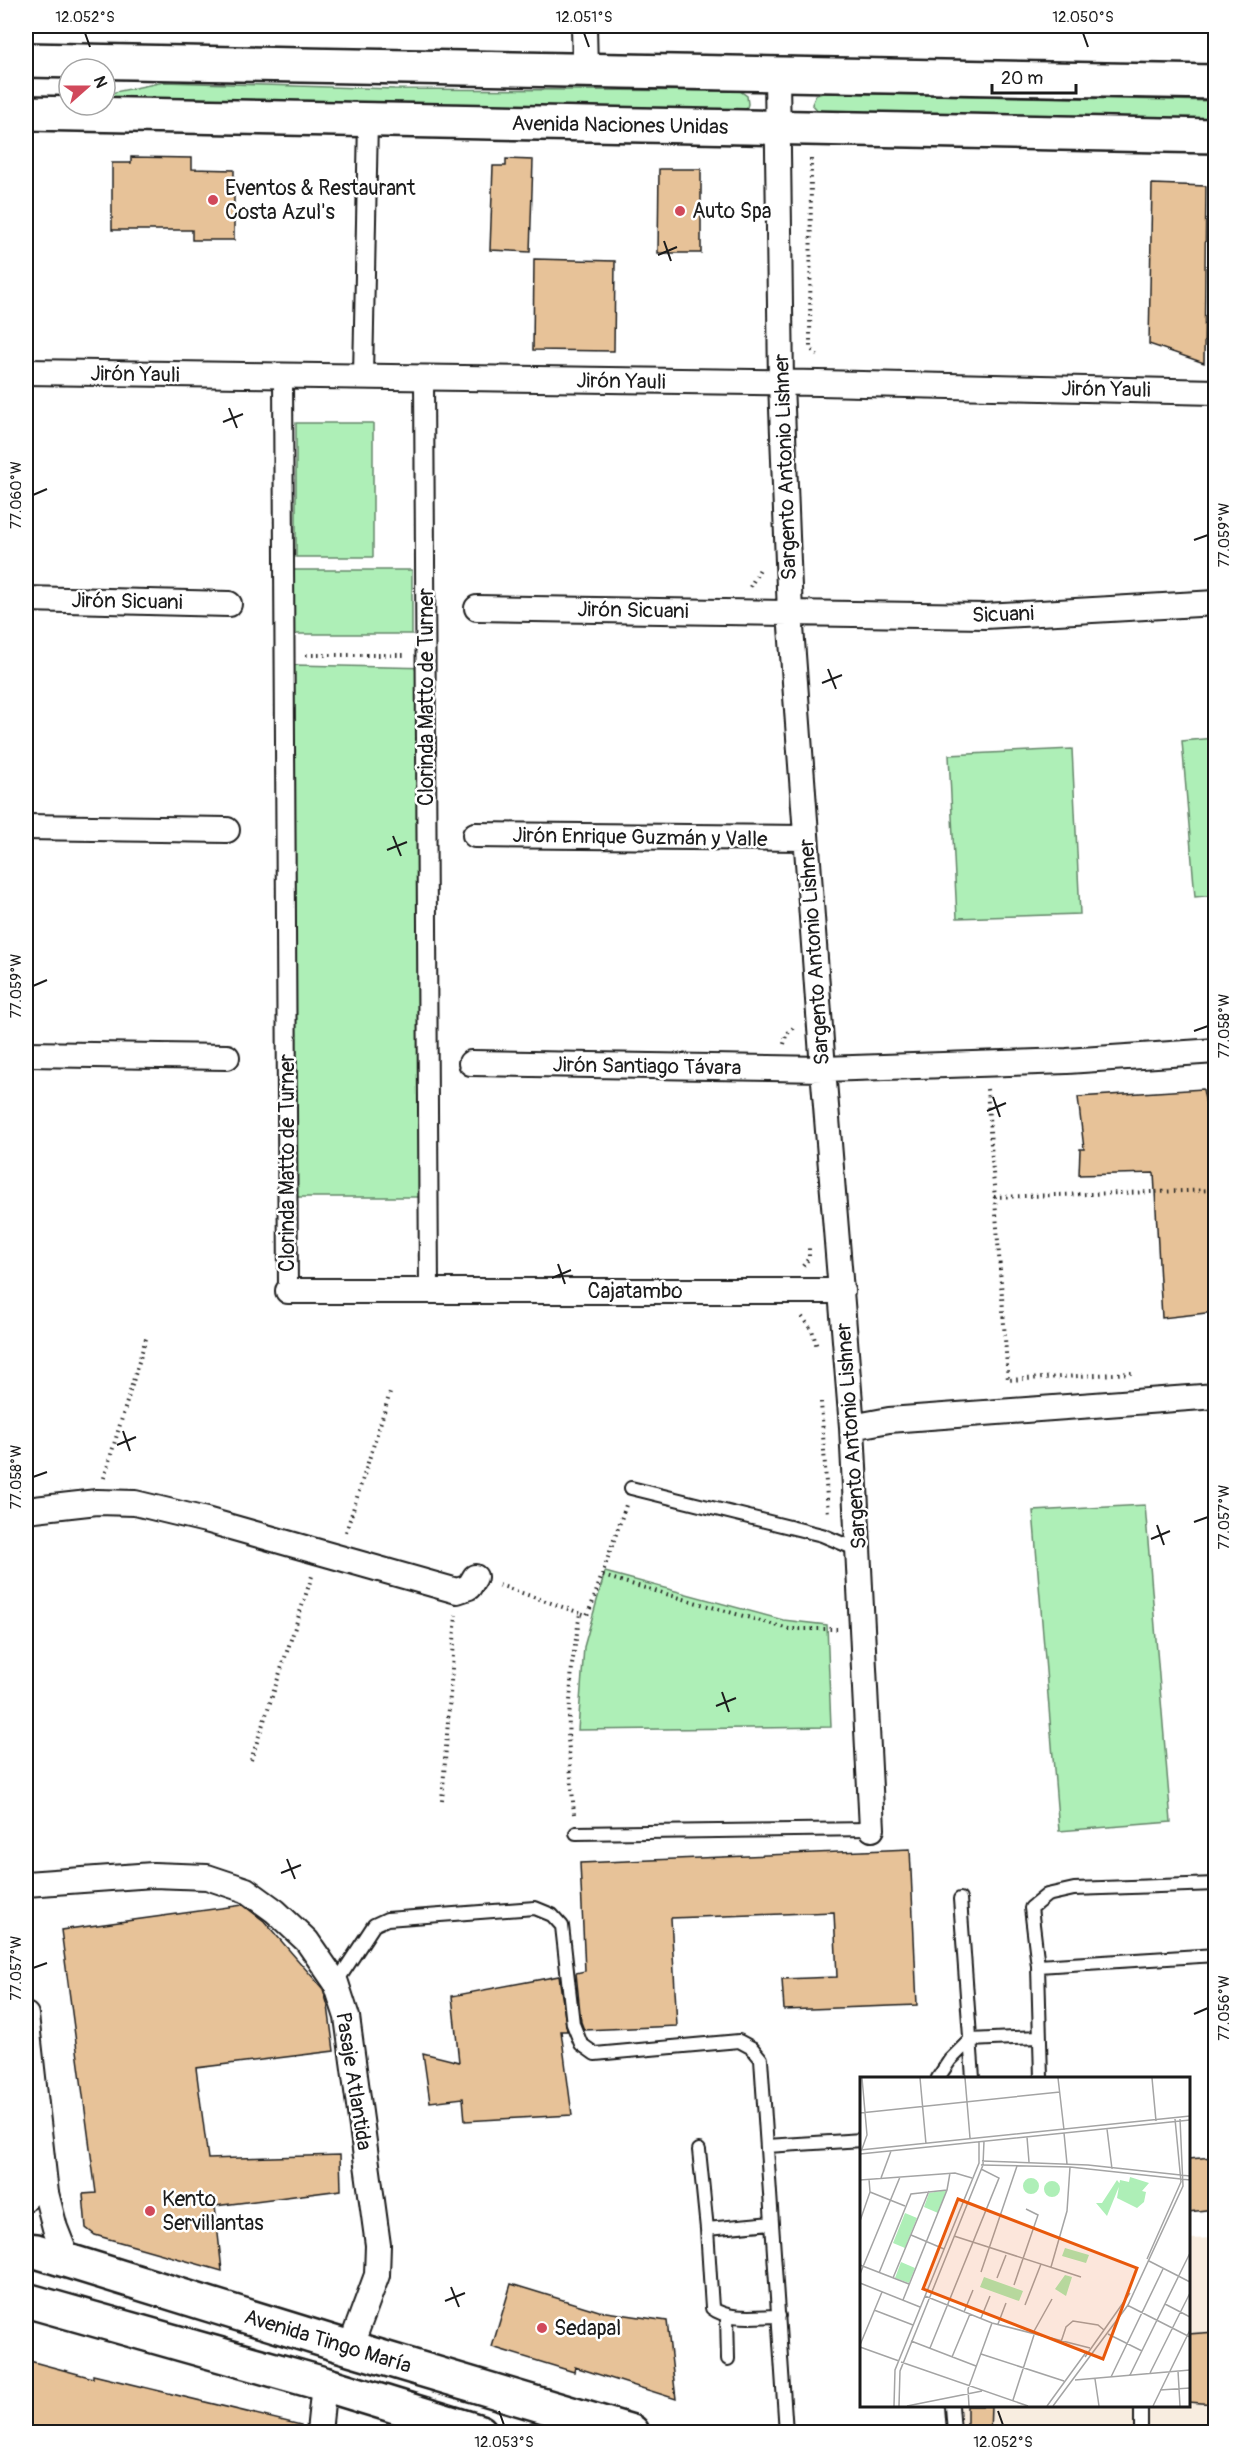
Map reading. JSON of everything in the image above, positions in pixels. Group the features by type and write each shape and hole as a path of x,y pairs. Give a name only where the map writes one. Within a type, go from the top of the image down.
{"main road":[{"path":"26,60 1215,82"},
{"name":"Avenida Naciones Unidas","path":"26,113 1215,136"},
{"name":"Avenida Tingo María","path":"26,2250 36,2251 618,2431"},
{"name":"Avenida Tingo María","path":"26,2300 324,2384 480,2433"}],"street":[{"path":"584,26 585,70"},
{"name":"Sargento Antonio Lishner","path":"777,74 781,383 790,613 852,1427 872,1829"},
{"path":"363,376 368,120"},
{"name":"Jirón Yauli","path":"26,372 1215,392"},
{"name":"Clorinda Matto de Turner","path":"283,376 288,1291 429,1291 424,378"},
{"name":"Jirón Sicuani","path":"26,599 229,604"},
{"name":"Sicuani","path":"790,613 985,616 1215,603"},
{"name":"Jirón Sicuani","path":"477,608 790,613"},
{"path":"26,827 227,830"},
{"name":"Jirón Enrique Guzmán y Valle","path":"475,835 806,838"},
{"name":"Jirón Santiago Távara","path":"471,1063 823,1069 1067,1061 1215,1051"},
{"path":"26,1054 227,1057"},
{"name":"Cajatambo","path":"429,1291 842,1291"},
{"path":"852,1427 890,1420 1215,1396"},
{"path":"26,1510 97,1502 135,1503 206,1520 329,1555 466,1584"},
{"name":"Pasaje Atlantida","path":"26,1884 153,1875 207,1877 246,1890 275,1911 307,1941 336,1983 347,2017 378,2245 377,2275 350,2349"},
{"path":"26,2015 41,2158 52,2217 68,2261"},
{"path":"26,2198 34,2186 41,2158"},
{"path":"319,2433 324,2384"}],"lane":[{"path":"632,1488 822,1535 858,1550"},
{"path":"576,1833 872,1829"},
{"path":"1041,2077 1038,1966 1031,1908 1047,1895 1074,1889 1215,1884"},
{"path":"960,1899 974,2077"},
{"path":"336,1983 374,1925 387,1919 535,1908 552,1915 562,1926 573,2024 581,2044 595,2054 739,2041 752,2048 761,2059 786,2433"},
{"path":"1038,1966 1215,1955"},
{"path":"939,2077 950,2060 970,2040 1039,2037"},
{"path":"767,2146 860,2140"},
{"path":"699,2150 712,2308 718,2313 727,2315 779,2316"},
{"path":"707,2229 772,2223"},
{"path":"727,2315 728,2359"},
{"path":"952,2407 954,2433"},
{"path":"1141,2407 1141,2433"}],"path":[{"path":"284,655 426,655"},
{"path":"986,1085 1008,1380 1135,1373"},
{"path":"994,1197 1215,1190"},
{"path":"97,1502 147,1335"},
{"path":"250,1760 390,1393"},
{"path":"442,1801 466,1584 587,1615 603,1576 632,1488"},
{"path":"603,1576 789,1629 862,1630"},
{"path":"576,1833 568,1738 572,1665 580,1613"}],"shaded area":[{"path":"1215,2238 1215,2432 961,2432 960,2407 1190,2407 1190,2239"}],"green space":[{"path":"164,82 394,89 740,91 747,96 748,104 746,111 117,102 117,92"},
{"path":"823,93 1215,101 1216,120 821,114 812,104 816,95"},
{"path":"296,423 373,423 373,557 296,557"},
{"path":"294,570 412,570 412,634 294,634"},
{"path":"294,665 431,668 435,1197 295,1197"},
{"path":"1215,738 1215,895 1195,897 1182,741"},
{"path":"1072,749 1080,914 957,918 949,755"},
{"path":"1145,1505 1171,1822 1059,1831 1033,1511"},
{"path":"605,1572 783,1620 827,1625 831,1727 578,1730 584,1647"}],"building":[{"path":"131,157 192,158 192,169 234,170 234,240 192,240 192,230 112,230 112,163 131,163"},
{"path":"506,159 533,160 530,252 490,250 493,166 506,166"},
{"name":"Auto Spa","path":"659,169 701,169 701,253 658,253"},
{"path":"1152,184 1206,186 1204,363 1149,344"},
{"path":"534,259 615,261 614,351 533,350"},
{"path":"1203,1089 1212,1135 1208,1134 1215,1177 1215,1312 1162,1318 1154,1173 1079,1175 1080,1149 1084,1149 1078,1097"},
{"path":"910,1849 917,2005 784,2010 782,1979 837,1977 834,1912 671,1918 677,2026 584,2030 581,2022 576,1973 585,1971 580,1863"},
{"path":"243,1905 264,1921 323,1989 328,2006 334,2051 196,2068 208,2159 340,2155 341,2190 215,2206 222,2271 95,2235 86,2228 83,2194 96,2193 61,1930"},
{"path":"559,1976 567,2031 561,2031 572,2115 465,2121 463,2098 430,2102 423,2053 459,2062 452,1996"},
{"path":"1215,2157 1215,2209 1190,2212 1190,2159"},
{"path":"511,2284 599,2311 667,2321 676,2399 575,2367 574,2372 492,2347"},
{"path":"1215,2332 1215,2404 1190,2402 1190,2334"},
{"path":"26,2360 93,2378 93,2375 301,2425 300,2433 26,2433"},
{"path":"967,2407 991,2407 990,2433 967,2433"}],"place":[{"name":"Eventos & Restaurant Costa Azul's","path":"213,200"},
{"name":"Auto Spa","path":"680,211"},
{"name":"Kento Servillantas","path":"150,2211"},
{"name":"Sedapal","path":"542,2328"}]}
